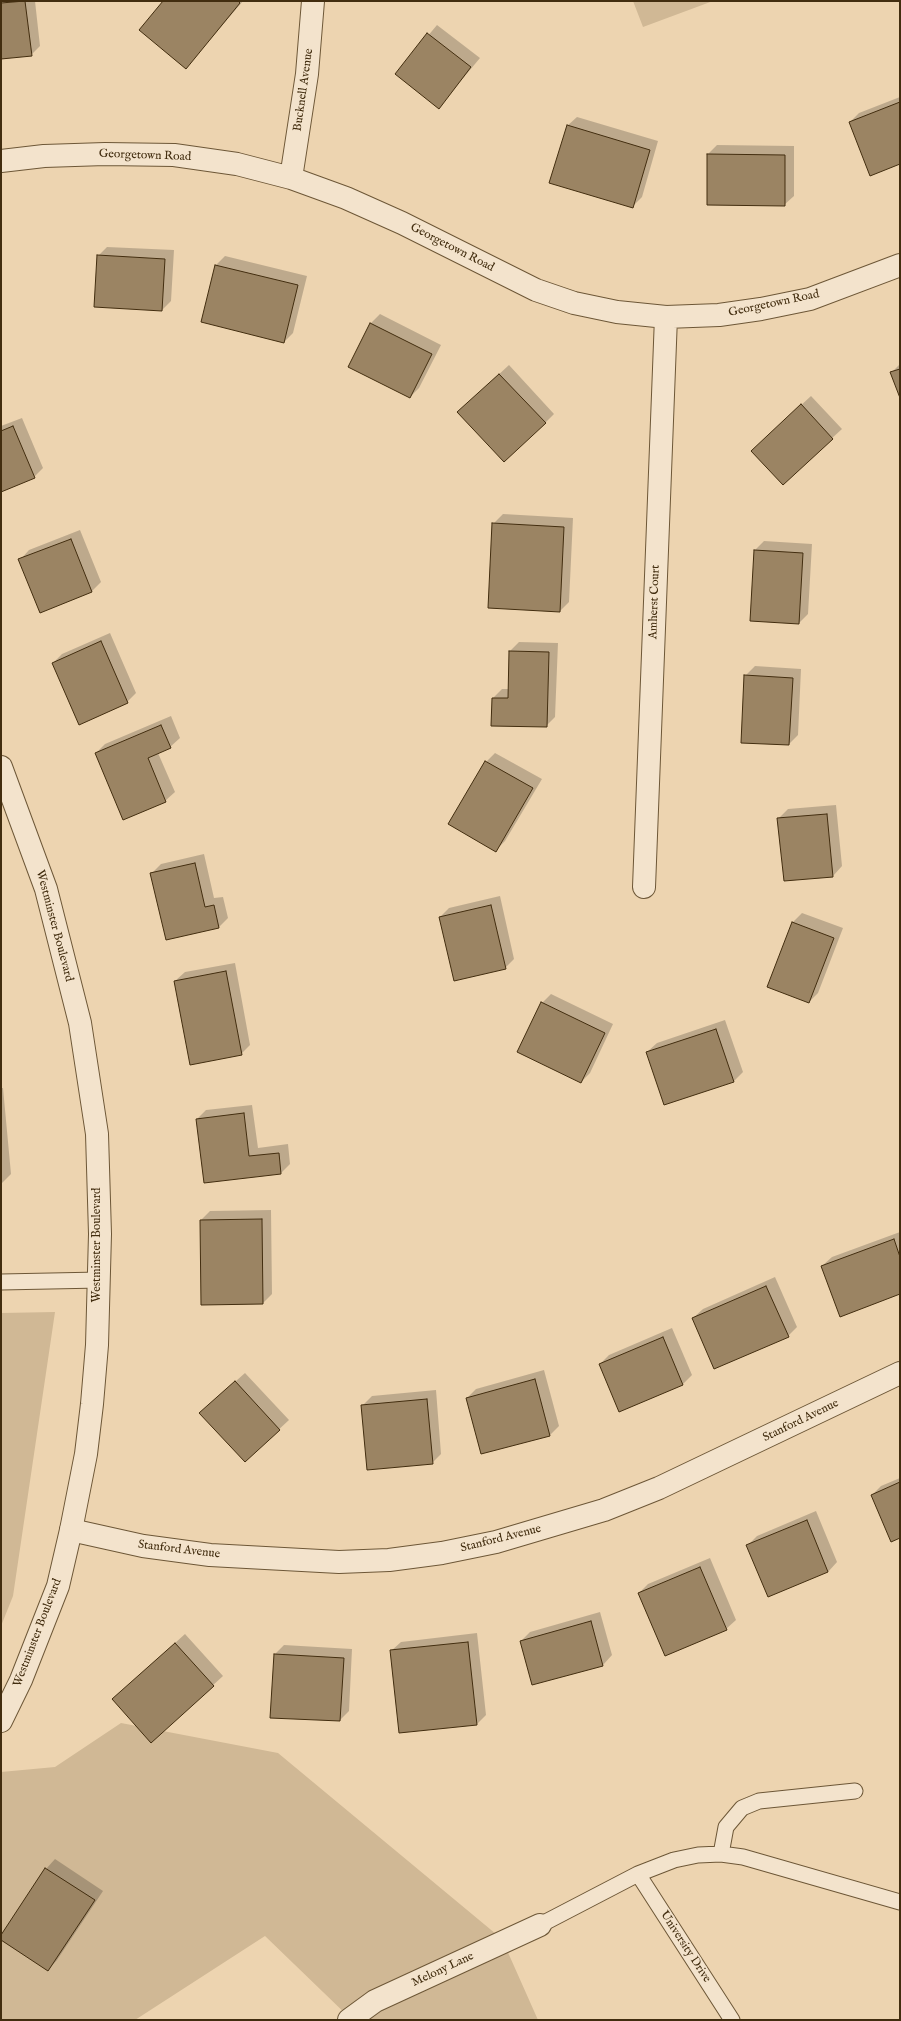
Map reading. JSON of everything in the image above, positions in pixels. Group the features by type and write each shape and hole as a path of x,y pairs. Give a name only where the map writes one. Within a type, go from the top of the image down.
{"street":[{"name":"Bucknell Avenue","path":"291,178 307,74 313,1"},
{"name":"Georgetown Road","path":"1,161 44,156 105,154 174,155 237,164 291,178 346,198 402,223 536,290 574,303 617,312 666,317 719,316 810,298 857,283 900,266"},
{"name":"Amherst Court","path":"644,887 666,317"},
{"name":"Westminster Boulevard","path":"1,767 46,889 80,1022 87,1060 97,1134 100,1280 92,1404 72,1530 58,1586 24,1673 1,1721"},
{"name":"Stanford Avenue","path":"72,1530 143,1546 210,1555 339,1562 389,1560 442,1553 496,1542 611,1508 660,1488 900,1373"},
{"name":"Melony Lane","path":"349,2020 375,2001 540,1925"}],"lane":[{"path":"1,1282 100,1280"},
{"path":"721,1854 726,1827 742,1808 759,1801 855,1791"},
{"path":"540,1925 638,1874 674,1860 698,1855 721,1854 743,1857 900,1902"},
{"name":"University Drive","path":"638,1874 732,2020"}],"shaded area":[{"path":"633,1 713,1 643,27"},
{"path":"55,1312 13,1596 1,1626 1,1313"},
{"path":"121,1723 278,1753 502,1939 538,2020 352,2020 265,1936 135,2020 1,2020 1,1772 55,1767"}],"building":[{"path":"25,1 32,56 1,59 1,3"},
{"path":"163,1 238,1 240,3 186,69 139,30"},
{"path":"427,33 471,67 439,109 395,74"},
{"path":"900,102 900,164 870,176 849,122"},
{"path":"567,125 650,150 633,208 549,183"},
{"path":"707,154 785,155 785,206 707,205"},
{"path":"97,255 165,259 162,311 94,307"},
{"path":"215,265 298,285 284,343 201,322"},
{"path":"370,323 432,354 410,398 348,367"},
{"path":"900,369 900,398 890,372"},
{"path":"499,374 546,423 504,462 457,412"},
{"path":"801,404 833,439 783,485 751,451"},
{"path":"13,426 35,478 1,492 1,431"},
{"path":"492,523 564,527 560,612 488,608"},
{"path":"71,539 92,592 40,613 18,559"},
{"path":"754,550 803,553 799,624 750,621"},
{"path":"101,641 128,703 79,725 52,663"},
{"path":"509,651 549,652 547,727 491,726 492,698 508,698"},
{"path":"744,675 793,678 789,745 741,743"},
{"path":"161,725 171,748 148,758 166,802 123,820 95,753"},
{"path":"485,761 533,788 496,852 448,824"},
{"path":"827,814 833,877 784,881 777,818"},
{"path":"195,863 205,907 214,905 219,928 166,940 150,873"},
{"path":"491,905 506,969 454,981 439,917"},
{"path":"792,922 834,938 809,1003 767,987"},
{"path":"226,971 242,1055 190,1065 174,981"},
{"path":"541,1002 605,1033 581,1083 517,1052"},
{"path":"716,1029 734,1082 664,1105 646,1052"},
{"path":"244,1113 249,1156 279,1153 281,1174 204,1183 196,1119"},
{"path":"262,1219 263,1304 201,1305 200,1220"},
{"path":"894,1239 900,1257 900,1294 840,1317 821,1266"},
{"path":"766,1286 789,1337 714,1369 692,1318"},
{"path":"663,1337 683,1385 619,1412 599,1364"},
{"path":"535,1379 550,1436 481,1454 466,1398"},
{"path":"235,1381 280,1430 245,1462 199,1413"},
{"path":"427,1399 433,1464 367,1470 361,1405"},
{"path":"900,1482 900,1538 891,1542 871,1495"},
{"path":"807,1520 828,1572 768,1597 746,1545"},
{"path":"700,1567 727,1630 665,1656 638,1593"},
{"path":"591,1621 603,1666 532,1685 520,1641"},
{"path":"468,1642 477,1725 399,1733 390,1650"},
{"path":"175,1643 214,1686 151,1743 112,1699"},
{"path":"274,1654 344,1658 340,1721 270,1718"},
{"path":"45,1868 95,1900 48,1971 1,1940 1,1935"}]}
